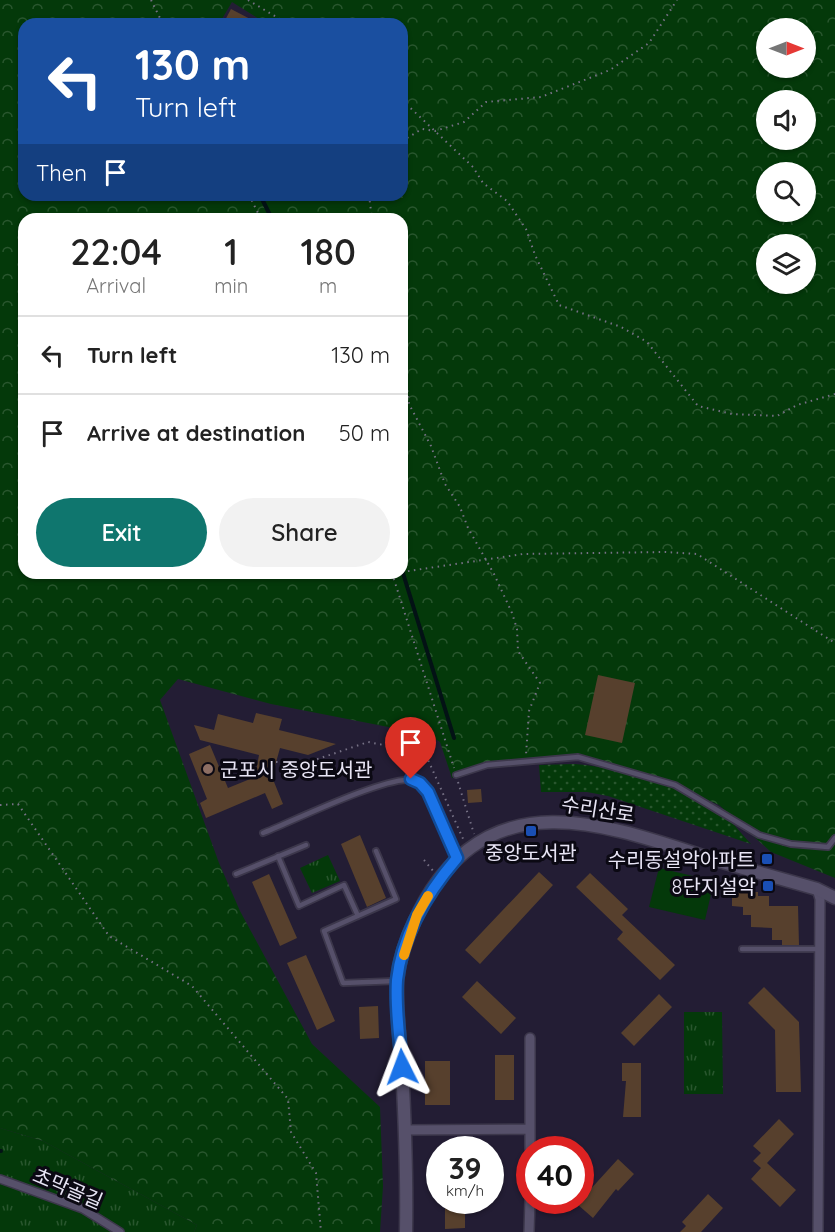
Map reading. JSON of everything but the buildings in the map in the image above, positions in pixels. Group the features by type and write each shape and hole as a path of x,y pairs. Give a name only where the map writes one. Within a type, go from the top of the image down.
{"street":[{"name":"수리산로","path":"406,1232 405,1130 397,981 417,915 439,878 472,845 505,829 539,822 557,821 600,825 817,889 835,897"},
{"path":"817,889 820,900 818,1232"},
{"path":"530,1038 530,1136"},
{"path":"405,1130 530,1130"},
{"name":"초막골길","path":"0,1179 83,1209 120,1232"},
{"path":"529,1232 530,1214"}],"lane":[{"path":"456,776 487,765 578,757 675,785 759,835 810,847 828,847 835,838"},
{"path":"263,832 381,785 411,779 420,783 428,792 457,858"},
{"path":"236,874 306,845"},
{"path":"376,851 396,898 324,931 343,983 397,981"},
{"path":"278,856 299,906 344,885 358,916"},
{"path":"742,949 819,949"}],"path":[{"path":"151,0 160,18"},
{"path":"248,0 278,18"},
{"path":"408,137 422,129 435,130 464,122 486,102 541,97 610,70 649,43 677,0"},
{"path":"408,105 473,167 483,183 507,201 526,229 535,255 559,305 621,327 647,342 698,406 732,414 777,416 797,405 835,394"},
{"path":"408,396 409,404 430,446 445,484 460,507 512,613 517,629 518,651 540,683 529,711 526,761"},
{"path":"408,572 523,554 665,552 697,554 835,643"},
{"path":"394,579 456,776 472,845"},
{"path":"276,762 303,764 368,742 425,753 472,845"},
{"path":"0,806 18,804 109,936 192,986 288,1099 291,1132 316,1173 321,1232"},
{"path":"424,861 439,878"}],"green space":[{"path":"0,0 835,0 835,878 771,852 719,805 675,785 578,757 487,765 452,778 440,742 429,735 271,704 178,679 160,700 219,863 240,911 312,1044 380,1107 383,1186 380,1232 194,1232 197,1225 43,1141 0,1128"},
{"path":"574,764 634,775 676,789 714,809 732,823 751,844 608,796 587,792 541,792 539,765"},
{"path":"328,855 340,881 312,893 300,868"},
{"path":"659,868 714,881 705,920 649,907"},
{"path":"684,1012 722,1012 723,1094 684,1094"},
{"path":"0,1128 43,1141 197,1225 194,1232 0,1232"}],"waterway":[{"path":"263,201 269,213"},
{"path":"405,579 454,738"}],"slow traffic":[{"path":"404,955 417,915 428,896"}],"place":[{"name":"군포시 중앙도서관","path":"208,769"},
{"name":"중앙도서관","path":"531,831"},
{"name":"수리동설악아파트","path":"767,859"},
{"name":"8단지설악","path":"768,886"}],"route":[{"path":"402,1067 397,981 400,965 417,915 439,878 457,858 428,792 424,786 411,779"}]}
